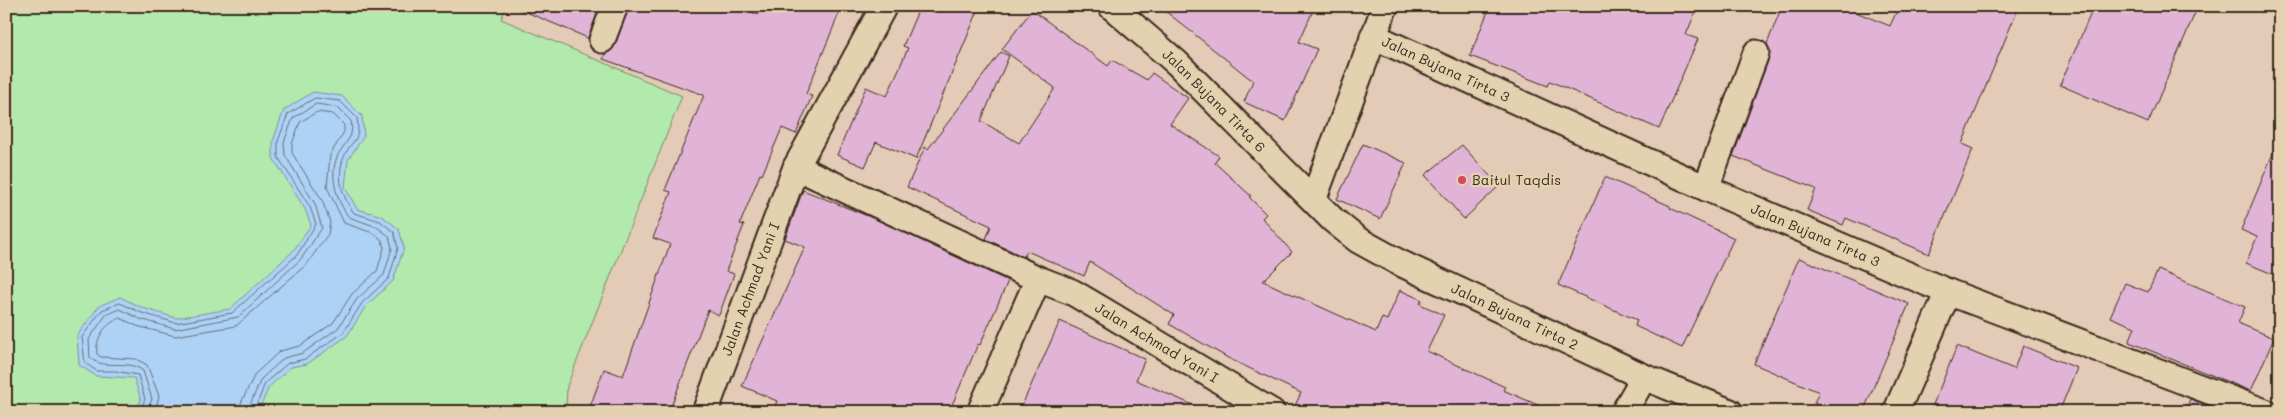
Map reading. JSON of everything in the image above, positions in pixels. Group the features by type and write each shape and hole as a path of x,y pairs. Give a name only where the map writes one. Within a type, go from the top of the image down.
{"street":[{"path":"602,40 615,6"},
{"name":"Jalan Achmad Yani I","path":"705,412 796,166 884,6"},
{"name":"Jalan Bujana Tirta 6","path":"1111,6 1177,63 1314,198"},
{"path":"1314,198 1385,6"},
{"name":"Jalan Bujana Tirta 3","path":"1373,36 1706,188 1948,292 2265,412"},
{"path":"1706,188 1756,53"},
{"name":"Jalan Achmad Yani I","path":"796,166 1038,279 1072,292 1272,412"},
{"name":"Jalan Bujana Tirta 2","path":"1314,198 1333,220 1358,240 1441,282 1644,376 1730,412"},
{"path":"980,412 1038,279"},
{"path":"1896,412 1948,292"},
{"path":"1624,412 1644,376"}],"green space":[{"path":"6,6 506,6 501,19 682,96 567,386 566,412 6,412"}],"water":[{"path":"313,92 342,96 362,116 364,136 348,160 345,187 357,209 382,216 399,229 404,248 393,281 366,306 347,336 307,364 291,367 269,387 258,412 135,412 141,400 134,378 96,376 79,365 77,336 99,306 120,297 143,308 176,318 230,309 293,251 311,225 305,209 273,158 273,141 284,110"}],"building":[{"path":"512,6 600,6 588,38"},
{"path":"629,6 739,6 758,15 761,6 842,6 806,94 812,96 796,134 782,128 762,175 760,174 740,224 744,225 726,271 734,274 719,315 708,310 669,412 588,412 604,369 623,376 670,244 653,238 671,192 665,190 704,95 603,59 605,54 615,45"},
{"path":"920,6 980,6 916,159 876,142 865,167 837,155 866,87 887,96 908,48 903,46"},
{"path":"1159,6 1315,6 1299,42 1317,49 1285,121 1244,102 1253,81"},
{"path":"1490,6 1698,6 1686,35 1698,39 1659,129 1550,81 1548,86 1470,56"},
{"path":"1782,6 1841,6 1890,26 1899,6 2019,6 1962,144 1973,149 1929,254 1846,218 1843,225 1807,210 1816,189 1733,156 1769,58 1770,50 1767,44"},
{"path":"2094,6 2198,6 2148,123 2060,85"},
{"path":"1032,10 1108,66 1112,60 1147,80 1152,73 1188,98 1170,124 1219,156 1215,163 1251,196 1249,197 1266,214 1262,218 1292,252 1263,281 1376,332 1382,318 1387,320 1400,290 1422,300 1420,304 1444,315 1427,351 1505,387 1503,390 1554,412 1292,412 1301,393 1228,358 1169,324 1174,315 1090,262 1084,276 1027,251 1024,257 986,239 991,226 907,187 925,147 928,149 1001,52 1009,56 981,121 1019,143 1055,88 1002,49"},
{"path":"2279,139 2280,277 2246,263 2257,237 2241,230"},
{"path":"1363,144 1406,163 1380,219 1337,199"},
{"name":"Baitul Taqdis","path":"1462,145 1499,186 1464,219 1425,175"},
{"path":"1605,177 1670,206 1670,208 1734,238 1682,348 1635,326 1637,320 1558,285"},
{"path":"803,190 875,219 1008,281 949,412 772,412 777,401 742,386 805,247 785,239"},
{"path":"1799,258 1909,304 1863,412 1835,412 1814,403 1819,392 1754,364"},
{"path":"2158,270 2245,307 2238,323 2274,338 2251,391 2129,342 2135,327 2110,317 2125,283 2148,292"},
{"path":"1060,321 1145,359 1136,380 1209,412 1019,412"},
{"path":"1957,346 2014,369 2023,346 2077,368 2059,412 1930,412"},
{"path":"2190,399 2224,412 2185,412"}],"place":[{"name":"Baitul Taqdis","path":"1462,180"}]}
